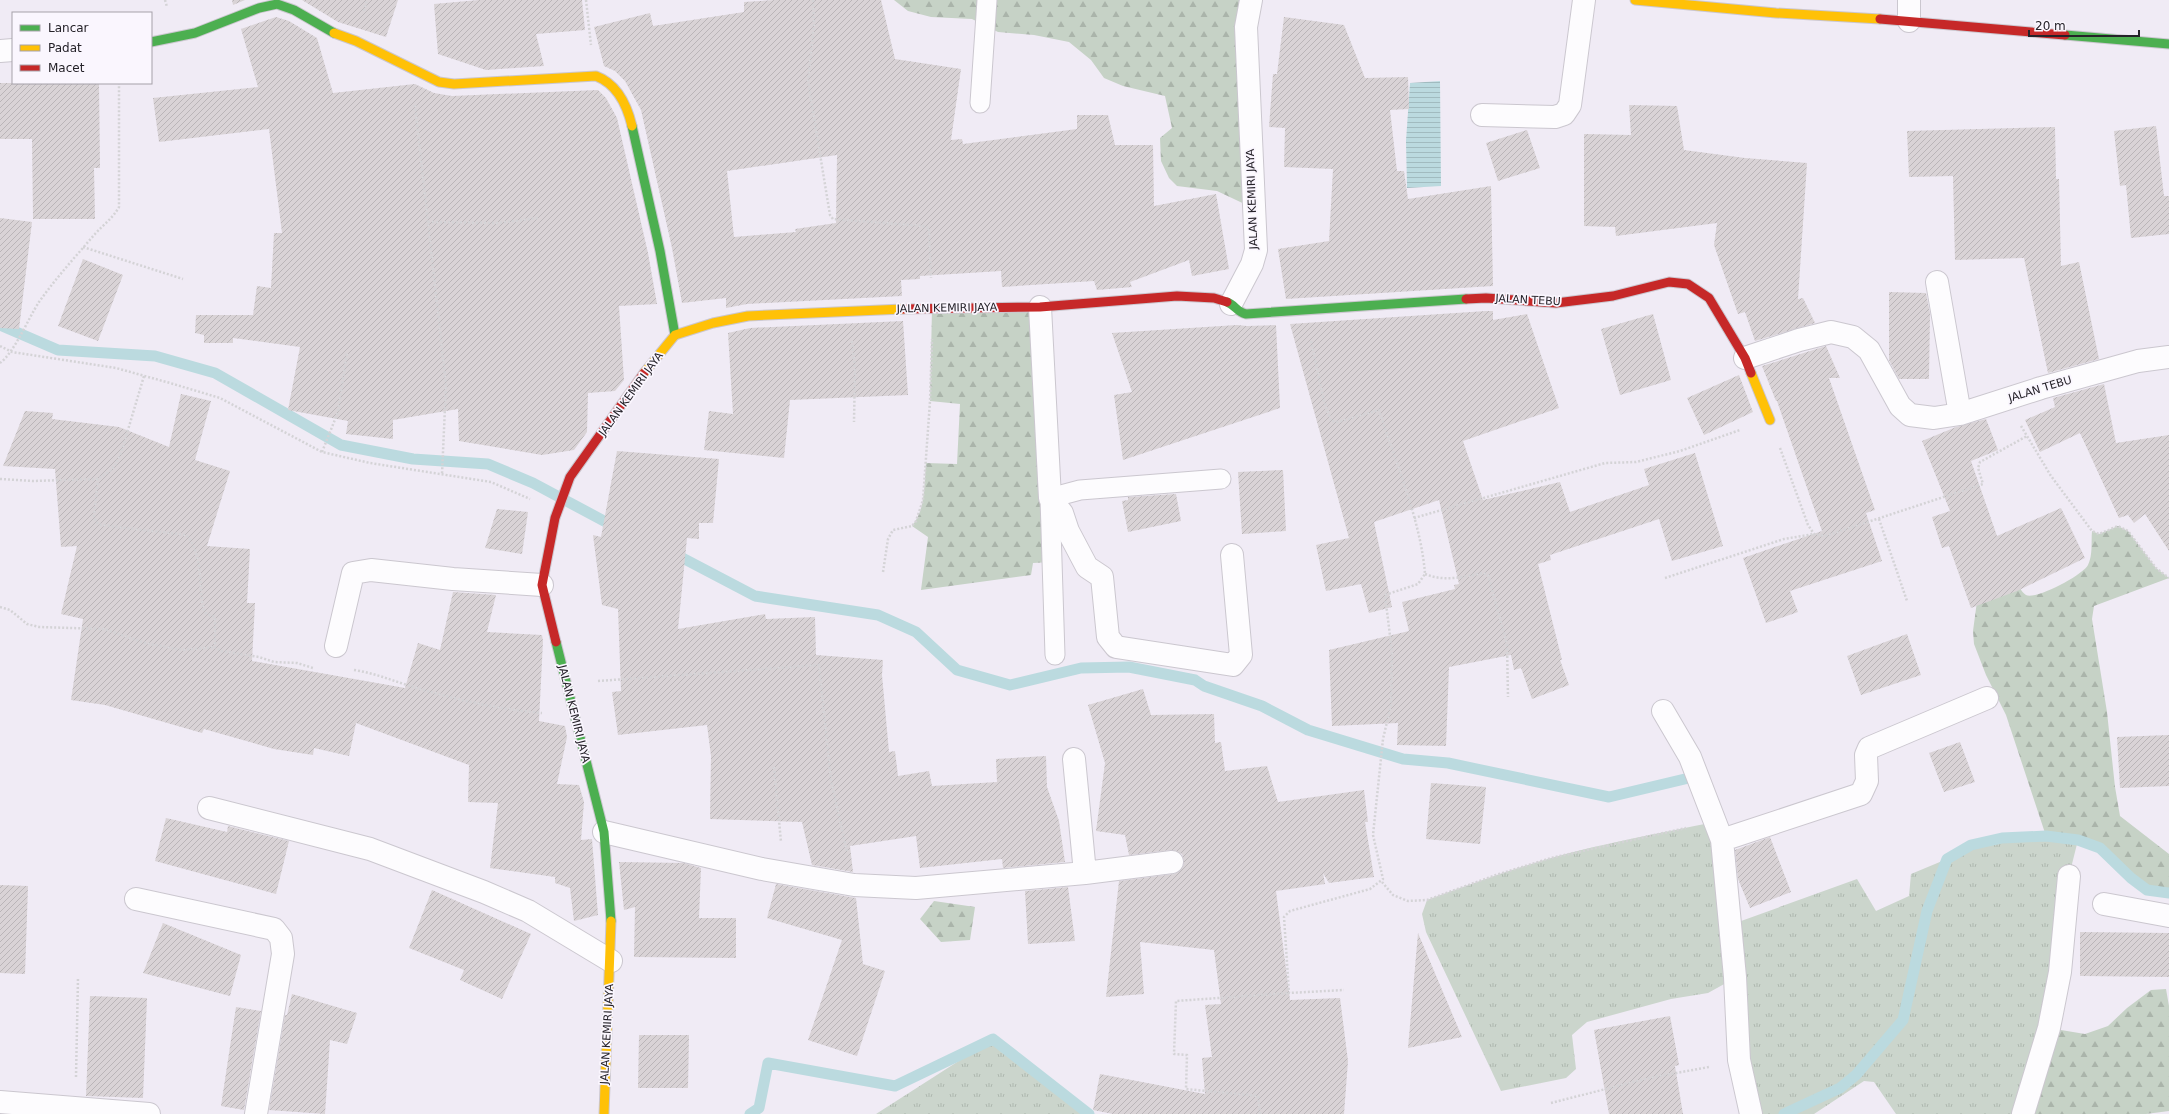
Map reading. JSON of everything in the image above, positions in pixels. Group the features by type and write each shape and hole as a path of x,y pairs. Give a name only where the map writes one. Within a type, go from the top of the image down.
{"street":[{"name":"JALAN KEMIRI JAYA","path":"604,1114 611,961 611,905 604,832 542,584 554,522 570,477 655,357 675,336 713,323 748,316 849,311 1040,307 1177,296 1214,298 1231,304 1252,264 1256,250 1246,27 1251,0"},
{"path":"1646,1 1685,2 1776,13 1909,11 2169,44"},
{"path":"152,42 195,33 259,8 277,4 294,10 333,33 356,41 439,82 454,84 596,76 606,80 616,90 629,113 660,251 675,336"},
{"path":"1482,115 1555,117 1564,114 1570,105 1583,9"},
{"path":"0,51 12,50"},
{"name":"JALAN TEBU","path":"1231,304 1238,312 1246,314 1305,312 1365,305 1486,298 1556,303 1613,296 1669,282 1688,284 1709,298 1746,358 1770,420"},
{"path":"1937,282 1960,414"},
{"path":"1040,307 1050,498 1062,513 1068,531 1086,567 1102,577 1108,637 1116,647 1233,665 1241,655 1232,555"},
{"name":"JALAN TEBU","path":"1746,358 1800,340 1831,332 1853,337 1869,350 1900,406 1910,415 1934,418 1960,414 2006,399 2138,361 2169,357"},
{"path":"336,646 353,573 371,570 453,579 542,584"},
{"path":"1718,831 1861,794 1867,781 1866,755 1870,748 1987,698"},
{"path":"1663,711 1690,758 1718,831 1735,977 1739,1060 1750,1109"},
{"path":"1074,759 1085,873"},
{"path":"209,808 370,849 484,892 528,911 611,961"},
{"path":"604,832 781,872 854,885 916,888 1085,873 1172,862"},
{"path":"2023,1114 2049,1028 2060,972 2069,876"},
{"path":"136,899 274,929 281,938 283,954 256,1114"},
{"path":"2104,904 2169,916"},
{"path":"0,1102 149,1114"}],"lane":[{"path":"980,103 987,0"},
{"path":"1055,655 1050,498 1080,490 1221,479"}],"path":[{"path":"586,0 596,76"},
{"path":"813,0 814,26 808,81 830,215 833,219 923,226 929,228 932,309 930,401 923,500 916,521 912,526 893,530 888,539 884,572"},
{"path":"410,67 446,385 442,474"},
{"path":"0,364 12,352 25,323 63,269 113,217 120,207 119,84"},
{"path":"428,222 497,223 538,218"},
{"path":"83,247 183,278"},
{"path":"849,311 854,369 854,422"},
{"path":"1305,312 1328,416 1331,421 1338,422 1379,410 1414,518 1423,554 1425,574 1418,584 1385,595 1392,652 1391,705 1383,739 1373,835 1374,846 1383,874 1382,882 1393,895 1408,901 1427,900 1496,874 1551,858 1628,839 1718,831"},
{"path":"0,346 12,352 116,368 220,398 322,452 370,463 491,482 524,495 539,505 554,522"},
{"path":"322,452 335,420 344,385 347,353"},
{"path":"0,479 33,481 98,479 116,464 144,376"},
{"path":"2006,399 2051,476 2092,531 2099,534 2118,526 2128,531 2156,568 2169,578"},
{"path":"1414,518 1606,463 1636,462 1680,451 1770,420 1808,525 1814,534"},
{"path":"1665,578 1727,559 1784,539 1814,534 1825,536 1983,484 1978,468 1980,462 2027,436"},
{"path":"98,479 94,516 96,522 101,525 186,535 193,543 201,575 201,596 203,609 206,613 215,617 217,623 215,647"},
{"path":"1878,519 1907,601"},
{"path":"1425,574 1437,579 1448,580 1483,573 1488,575 1507,644 1508,697"},
{"path":"0,607 10,610 27,624 39,626 104,629 145,643 182,650 215,647 221,651 259,657 274,662 297,663 316,668"},
{"path":"566,683 819,665 831,780 854,885"},
{"path":"351,670 374,673 410,686 478,704 511,710 574,716"},
{"path":"774,767 780,829 781,872"},
{"path":"1289,993 1284,917 1290,910 1370,889 1382,882"},
{"path":"75,1107 78,1042 78,978"},
{"path":"1260,1114 1258,1096 1186,1089 1187,1055 1174,1054 1176,1001 1344,990"},
{"path":"1551,1102 1649,1078 1739,1060"}],"green space":[{"path":"894,0 1251,0 1253,208 1217,191 1177,186 1169,178 1161,161 1160,138 1172,128 1165,96 1123,86 1104,78 1091,60 1069,42 1034,35 998,32 972,19 931,17 908,11"},
{"path":"1040,307 1052,562 1033,563 1031,575 921,590 928,537 912,526 917,519 922,504 926,463 957,464 960,404 930,401 932,309"},
{"path":"2118,526 2128,531 2156,568 2169,578 2094,606 2092,619 2107,712 2115,787 2120,816 2169,854 2169,893 2147,890 2131,878 2100,848 2078,840 2046,836 2006,715 1986,675 1974,644 1973,631 1978,594 2013,578 2024,594 2031,596 2059,586 2078,575 2088,565 2091,553 2092,531 2099,534"},
{"path":"1715,822 1730,925 1857,879 1876,911 1909,896 1911,874 1947,859 1971,845 2002,838 2046,836 2078,840 2069,876 2023,1114 1896,1114 1874,1082 1864,1081 1814,1114 1751,1114 1735,978 1708,993 1671,999 1587,1022 1572,1035 1576,1069 1566,1078 1501,1091 1426,932 1422,914 1427,900 1551,858 1612,843"},
{"path":"934,901 975,907 970,940 941,942 920,919"},
{"path":"2166,989 2169,1006 2169,1111 2146,1114 2023,1114 2049,1028 2085,1034 2108,1026 2127,1008 2151,990"},
{"path":"993,1039 1089,1114 876,1114"}],"water":[{"path":"1440,81 1441,186 1407,188 1406,141 1410,83"}],"building":[{"path":"232,0 245,0 233,5"},
{"path":"302,0 398,0 386,37 338,22"},
{"path":"479,0 582,0 585,30 536,34 544,66 486,70 438,54 434,4"},
{"path":"775,0 881,0 895,59 961,69 951,140 962,139 963,144 1077,129 1077,115 1108,115 1115,145 1153,145 1154,206 1216,194 1229,269 1192,276 1189,260 1130,282 1132,287 1097,290 1094,281 1002,287 1001,271 920,276 920,279 901,280 902,296 747,304 726,308 726,298 682,303 672,248 641,110 625,81 615,71 604,66 594,27 650,13 653,26 744,12 744,2","holes":["837,155 836,223 795,229 796,232 734,237 727,171"]},
{"path":"276,17 289,21 317,38 333,93 415,84 434,93 452,96 598,90 606,98 617,118 648,253 657,304 619,306 624,380 615,391 588,393 587,432 574,450 542,455 459,441 458,409 393,420 393,439 346,434 348,421 288,410 300,347 233,338 233,343 204,343 204,335 195,333 196,315 253,315 257,286 271,288 274,233 282,233 269,129 159,142 153,98 258,87 241,29"},
{"path":"1284,17 1344,25 1365,78 1408,77 1409,109 1390,110 1397,171 1404,171 1408,199 1491,186 1493,286 1286,299 1278,249 1329,241 1333,169 1284,167 1285,128 1269,127 1273,74 1277,74"},
{"path":"0,83 99,84 100,168 94,168 95,219 33,219 32,139 0,139"},
{"path":"1629,105 1677,106 1684,150 1745,158 1807,163 1798,299 1803,298 1815,323 1755,341 1745,312 1738,314 1714,245 1717,223 1616,236 1615,227 1584,226 1584,134 1631,135"},
{"path":"2156,126 2164,196 2169,196 2169,234 2131,238 2126,185 2120,186 2114,131"},
{"path":"2055,127 2056,179 2059,179 2061,266 2079,262 2099,359 2048,373 2024,258 1955,260 1953,176 1909,177 1907,131"},
{"path":"1527,130 1540,168 1498,181 1486,143"},
{"path":"0,218 32,222 19,329 0,328"},
{"path":"83,259 123,275 98,341 58,326"},
{"path":"1889,292 1926,293 1930,313 1929,379 1899,379 1889,360"},
{"path":"1493,311 1493,320 1527,314 1559,408 1463,441 1483,500 1560,482 1570,512 1649,485 1644,469 1695,453 1723,546 1672,561 1659,519 1550,555 1551,560 1538,564 1562,660 1560,660 1569,685 1532,699 1521,668 1514,670 1511,655 1449,667 1446,746 1397,745 1398,723 1332,726 1329,650 1409,631 1402,602 1455,589 1454,585 1459,584 1439,500 1374,522 1392,607 1369,613 1361,584 1326,591 1316,545 1349,538 1290,324"},
{"path":"1653,314 1671,380 1620,395 1601,329"},
{"path":"903,321 908,395 790,400 784,458 704,450 709,411 733,414 728,333 750,328"},
{"path":"1237,325 1276,325 1280,408 1123,460 1114,395 1132,392 1112,333"},
{"path":"1826,346 1840,378 1829,378 1875,510 1866,513 1882,561 1790,591 1798,612 1766,623 1743,558 1822,531 1777,401 1762,366"},
{"path":"1739,375 1753,412 1704,435 1687,398"},
{"path":"2104,384 2116,443 2169,435 2169,551 2145,514 2134,523 2128,515 2119,518 2080,433 2040,452 2025,420 2055,407 2053,398"},
{"path":"181,394 211,401 195,460 230,471 207,546 250,549 247,603 255,603 252,661 405,688 418,643 440,650 453,592 496,595 487,632 542,635 543,641 539,721 565,726 567,737 557,784 579,785 584,802 581,840 592,839 598,915 574,921 570,888 555,883 555,877 490,868 498,803 468,802 469,765 356,723 349,756 314,748 313,755 274,749 204,729 202,733 105,705 71,700 83,619 61,614 77,546 61,547 55,469 3,466 25,411 53,413 52,419 119,427 169,447"},
{"path":"1986,419 1998,450 1971,461 1997,536 2061,508 2085,558 2017,591 1971,608 1949,546 1942,548 1932,517 1950,511 1922,441 1956,427"},
{"path":"617,451 719,459 713,523 699,523 699,539 687,538 678,629 765,614 766,619 815,617 816,655 883,660 882,675 889,752 895,751 898,776 929,771 932,786 997,782 996,759 1046,756 1047,787 1059,821 1065,862 1003,868 1002,859 920,868 916,836 850,846 853,872 812,865 802,822 710,819 711,756 707,725 618,735 612,692 621,691 618,609 602,605 593,535 601,537"},
{"path":"1283,470 1286,531 1242,534 1238,472"},
{"path":"1176,494 1181,521 1128,532 1122,501 1128,500 1128,497"},
{"path":"497,509 528,512 522,554 485,548"},
{"path":"1907,634 1921,675 1861,695 1847,656"},
{"path":"1143,689 1151,715 1214,714 1215,743 1221,742 1225,771 1267,766 1278,802 1364,790 1368,822 1365,822 1374,877 1329,883 1323,873 1325,884 1276,891 1290,1000 1340,998 1348,1061 1344,1114 1113,1114 1093,1110 1100,1074 1205,1094 1202,1058 1212,1057 1205,1005 1221,1004 1214,950 1140,942 1144,994 1106,997 1119,881 1174,874 1183,867 1184,861 1182,854 1171,850 1129,855 1125,835 1096,831 1105,763 1088,705"},
{"path":"2169,735 2169,786 2120,788 2117,737"},
{"path":"1960,742 1975,782 1944,792 1929,753"},
{"path":"1431,783 1486,787 1480,844 1426,839"},
{"path":"166,818 227,832 228,826 289,841 276,894 155,861"},
{"path":"1770,837 1791,892 1750,908 1738,879 1735,850"},
{"path":"619,862 684,863 701,868 699,918 736,918 736,958 634,957 635,907 624,910"},
{"path":"776,884 856,898 863,964 885,971 857,1056 808,1040 842,940 767,918"},
{"path":"0,885 28,886 25,974 0,973"},
{"path":"1068,887 1075,941 1028,944 1025,891"},
{"path":"432,890 531,934 502,999 460,980 464,970 409,948"},
{"path":"163,923 241,955 230,996 143,973"},
{"path":"2080,932 2169,933 2169,977 2080,976"},
{"path":"1418,933 1462,1037 1408,1048"},
{"path":"292,994 357,1013 347,1044 330,1040 325,1114 269,1110 285,1015 287,1015"},
{"path":"90,996 147,998 143,1098 86,1096"},
{"path":"236,1007 261,1011 244,1110 221,1106"},
{"path":"1670,1016 1679,1065 1675,1066 1683,1114 1609,1114 1594,1030"},
{"path":"639,1035 689,1035 688,1088 638,1088"}],"waterway":[{"path":"0,325 58,350 155,356 215,373 341,445 413,459 488,464 533,483 617,528"},
{"path":"673,553 755,596 878,615 916,632 957,670 1010,685 1081,668 1129,667 1195,680 1204,686 1262,706 1308,730 1403,759 1448,763 1609,797 1689,778"},
{"path":"1784,1114 1840,1088 1856,1075 1903,1020 1927,911 1947,859 1971,845 2002,838 2046,836 2078,840 2100,848 2131,878 2147,890 2169,893"},
{"path":"750,1114 759,1108 768,1063 895,1086 993,1039 1089,1114"}],"traffic: fast":[{"path":"152,42 195,33 259,8 277,4 294,10 334,33"},
{"path":"2065,35 2169,44"},
{"path":"632,126 660,251 675,335"},
{"path":"1227,302 1240,312 1246,314 1466,299"},
{"path":"556,642 604,832 611,921"}],"traffic: slow":[{"path":"1635,0 1776,13 1880,19"},
{"path":"334,33 356,41 439,82 454,84 596,76 610,84 620,96 627,110 632,126"},
{"path":"644,373 675,335 713,323 748,316 903,309"},
{"path":"1751,373 1770,420"},
{"path":"604,1114 611,921"}],"traffic: jam":[{"path":"1880,19 2065,35"},
{"path":"1466,299 1486,298 1556,303 1613,296 1669,282 1688,284 1709,298 1745,358 1751,373"},
{"path":"903,309 1040,307 1177,296 1214,298 1227,302"},
{"path":"556,642 542,585 555,518 570,477 644,373"}]}
